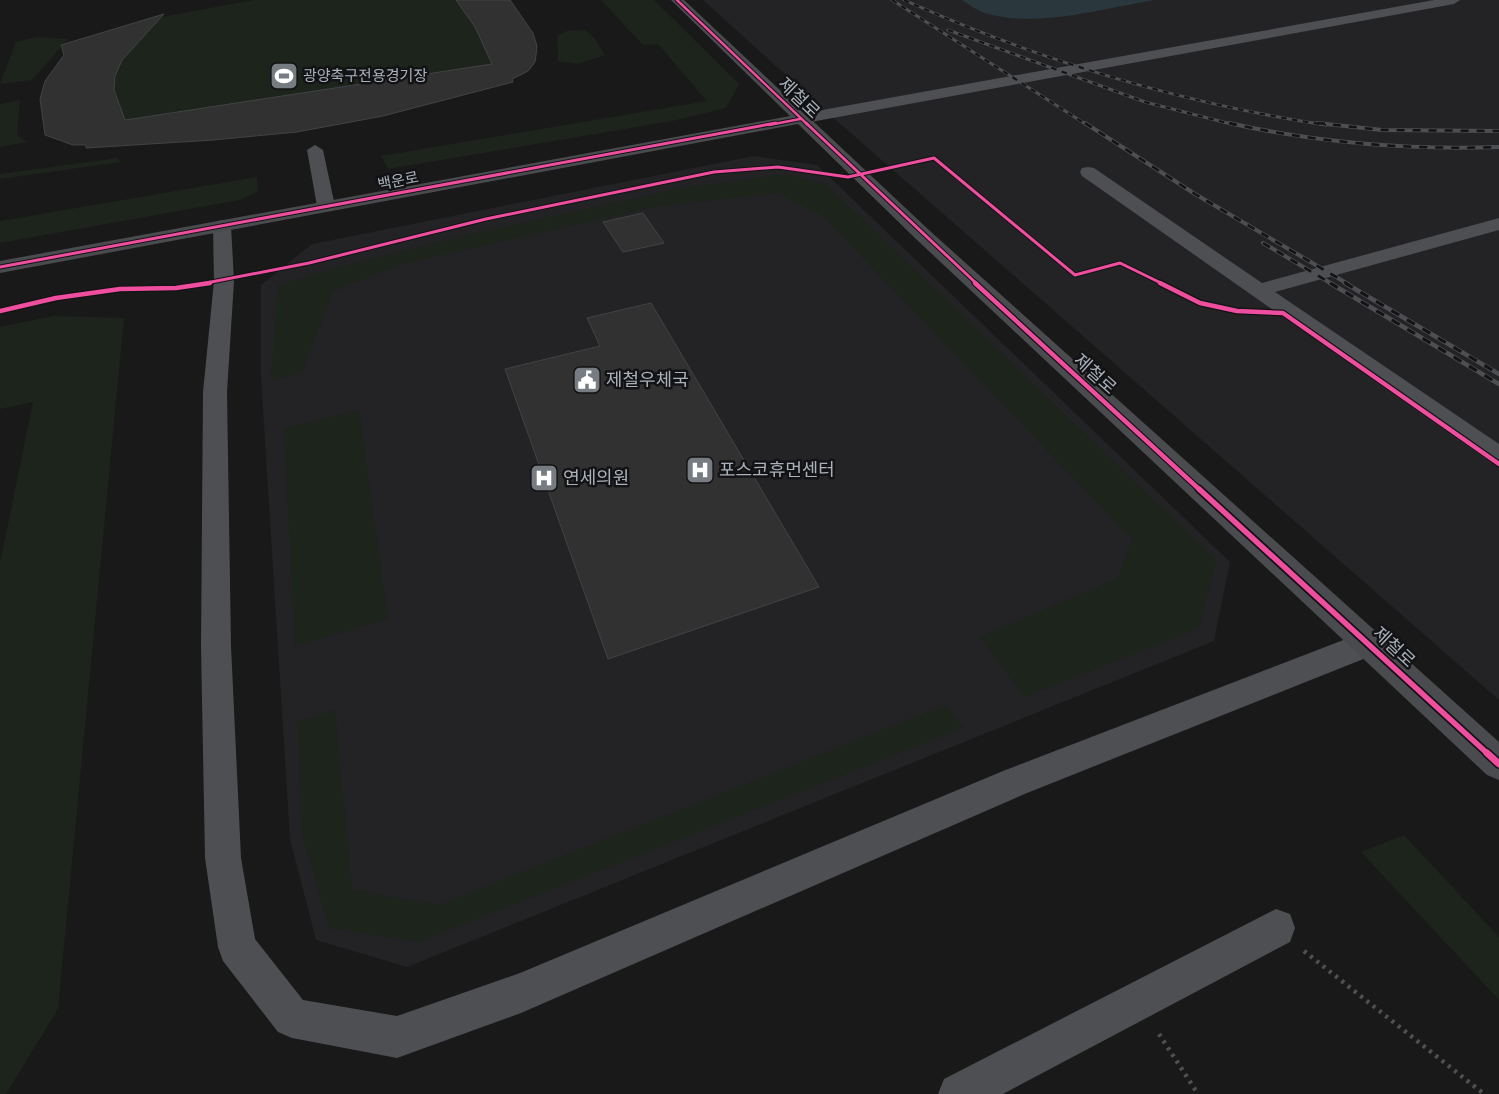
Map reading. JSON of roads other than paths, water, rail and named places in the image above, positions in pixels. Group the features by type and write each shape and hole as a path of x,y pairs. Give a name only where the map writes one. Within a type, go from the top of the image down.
{"main road":[{"name":"제철로","path":"677,0 923,235 1370,643 1499,764"},
{"name":"백운로","path":"0,267 800,119"}],"street":[{"path":"800,119 1454,0"},
{"path":"315,150 326,206"},
{"path":"1088,172 1499,456"},
{"path":"1259,290 1499,224"},
{"path":"222,226 224,281 215,392 216,646 223,858 237,947 292,1018 397,1037 521,993 1015,782 1370,643"},
{"path":"959,1094 1276,928"}],"railway":[{"path":"892,0 1087,125"},
{"path":"904,0 1006,42 1111,77 1218,105 1326,125"},
{"path":"948,30 1145,102 1235,125"},
{"path":"1085,123 1195,194 1348,284"},
{"path":"1229,123 1296,136 1363,144 1465,148 1499,147"},
{"path":"1317,123 1382,130 1499,131"},
{"path":"1263,243 1332,284"},
{"path":"1330,283 1499,384"},
{"path":"1345,283 1499,374"}],"place":[{"name":"광양축구전용경기장","path":"284,76"},
{"name":"제철우체국","path":"587,380"},
{"name":"포스코휴먼센터","path":"700,470"},
{"name":"연세의원","path":"544,478"}]}
